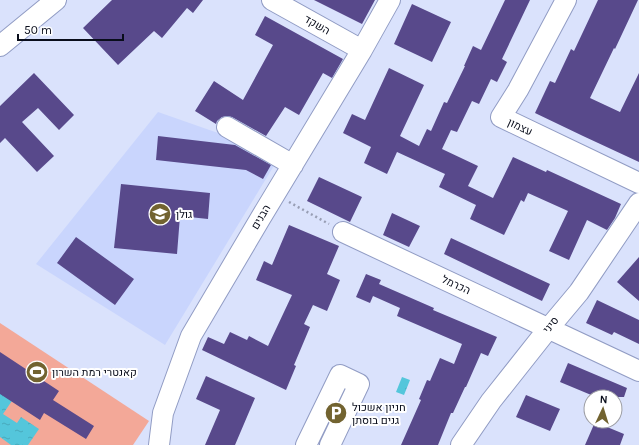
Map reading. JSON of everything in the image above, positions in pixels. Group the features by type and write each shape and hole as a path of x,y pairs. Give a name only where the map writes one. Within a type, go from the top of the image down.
{"street":[{"path":"0,46 56,0"},
{"name":"השקד","path":"272,0 362,50"},
{"name":"הבנים","path":"159,445 163,414 192,336 275,194 362,50 390,0"},
{"name":"עצמון","path":"566,0 518,90 501,117 639,183"},
{"path":"227,127 293,165"},
{"name":"סיני","path":"461,445 490,401 548,328 579,292 639,203"},
{"name":"הכרמל","path":"343,232 639,371"},
{"path":"306,445 340,375 359,384 330,445"}],"path":[{"path":"275,194 343,232"}],"shaded area":[{"name":"גולן","path":"158,112 238,140 275,164 165,345 36,264"},
{"name":"קאנטרי רמת השרון","path":"0,323 149,421 133,445 0,445"}],"water":[{"path":"402,377 410,380 404,395 396,392"},
{"path":"0,380 18,392 3,414 17,423 21,417 39,429 28,445 11,445 0,437"}],"building":[{"path":"112,0 203,0 193,13 187,8 162,38 154,31 118,65 83,28"},
{"path":"314,0 375,0 362,24"},
{"path":"505,0 530,0 502,59 507,62 497,82 491,79 479,104 472,101 457,132 451,130 442,149 478,166 468,186 493,198 513,157 546,172 547,170 621,204 615,218 607,230 587,220 569,260 549,251 568,211 528,193 524,202 521,200 504,235 470,219 476,205 439,187 445,174 397,152 387,174 364,163 371,147 343,133 352,114 365,120 389,68 424,85 400,136 419,146 427,129 431,131 444,102 447,103 473,46 481,50"},
{"path":"598,0 638,0 590,98 620,112 639,73 639,162 535,113 550,81 555,83 571,49 574,51"},
{"path":"412,4 451,22 432,62 394,44"},
{"path":"265,16 343,59 332,78 323,73 299,115 285,107 266,136 232,117 222,117 216,124 195,111 214,81 243,100 273,45 255,35"},
{"path":"34,73 74,115 59,130 38,108 22,122 54,156 37,172 5,138 0,143 0,106"},
{"path":"158,136 235,145 271,165 263,179 246,170 156,160"},
{"path":"319,177 362,197 350,222 307,201"},
{"path":"121,184 210,193 208,219 180,216 177,254 114,248"},
{"path":"392,213 420,226 409,247 383,235"},
{"path":"289,225 339,246 327,274 340,280 327,311 313,305 304,324 310,327 294,365 296,366 286,390 202,350 208,337 224,344 230,332 247,340 249,336 268,346 292,295 256,280 264,261 272,265"},
{"path":"76,237 134,279 115,305 57,263"},
{"path":"451,238 550,284 542,301 444,254"},
{"path":"639,257 639,301 617,282"},
{"path":"366,274 381,280 379,284 434,308 433,310 497,337 488,356 481,353 453,413 451,413 438,445 401,445 421,400 419,399 427,380 430,381 440,358 454,364 462,344 397,316 400,308 373,296 370,303 356,297"},
{"path":"597,300 639,320 639,344 614,332 612,335 586,323"},
{"path":"0,352 59,391 53,400 94,426 86,439 44,413 40,420 0,394"},
{"path":"568,363 627,388 623,397 623,389 583,389 583,392 560,382"},
{"path":"206,376 255,398 235,445 205,445 220,410 196,399"},
{"path":"526,395 560,409 550,431 516,417"},
{"path":"592,429 612,429 624,434 620,445 585,445"}],"place":[{"name":"גולן","path":"160,214"},
{"name":"קאנטרי רמת השרון","path":"37,372"},
{"name":"חניון אשכול גנים בוסתן","path":"336,413"}]}
